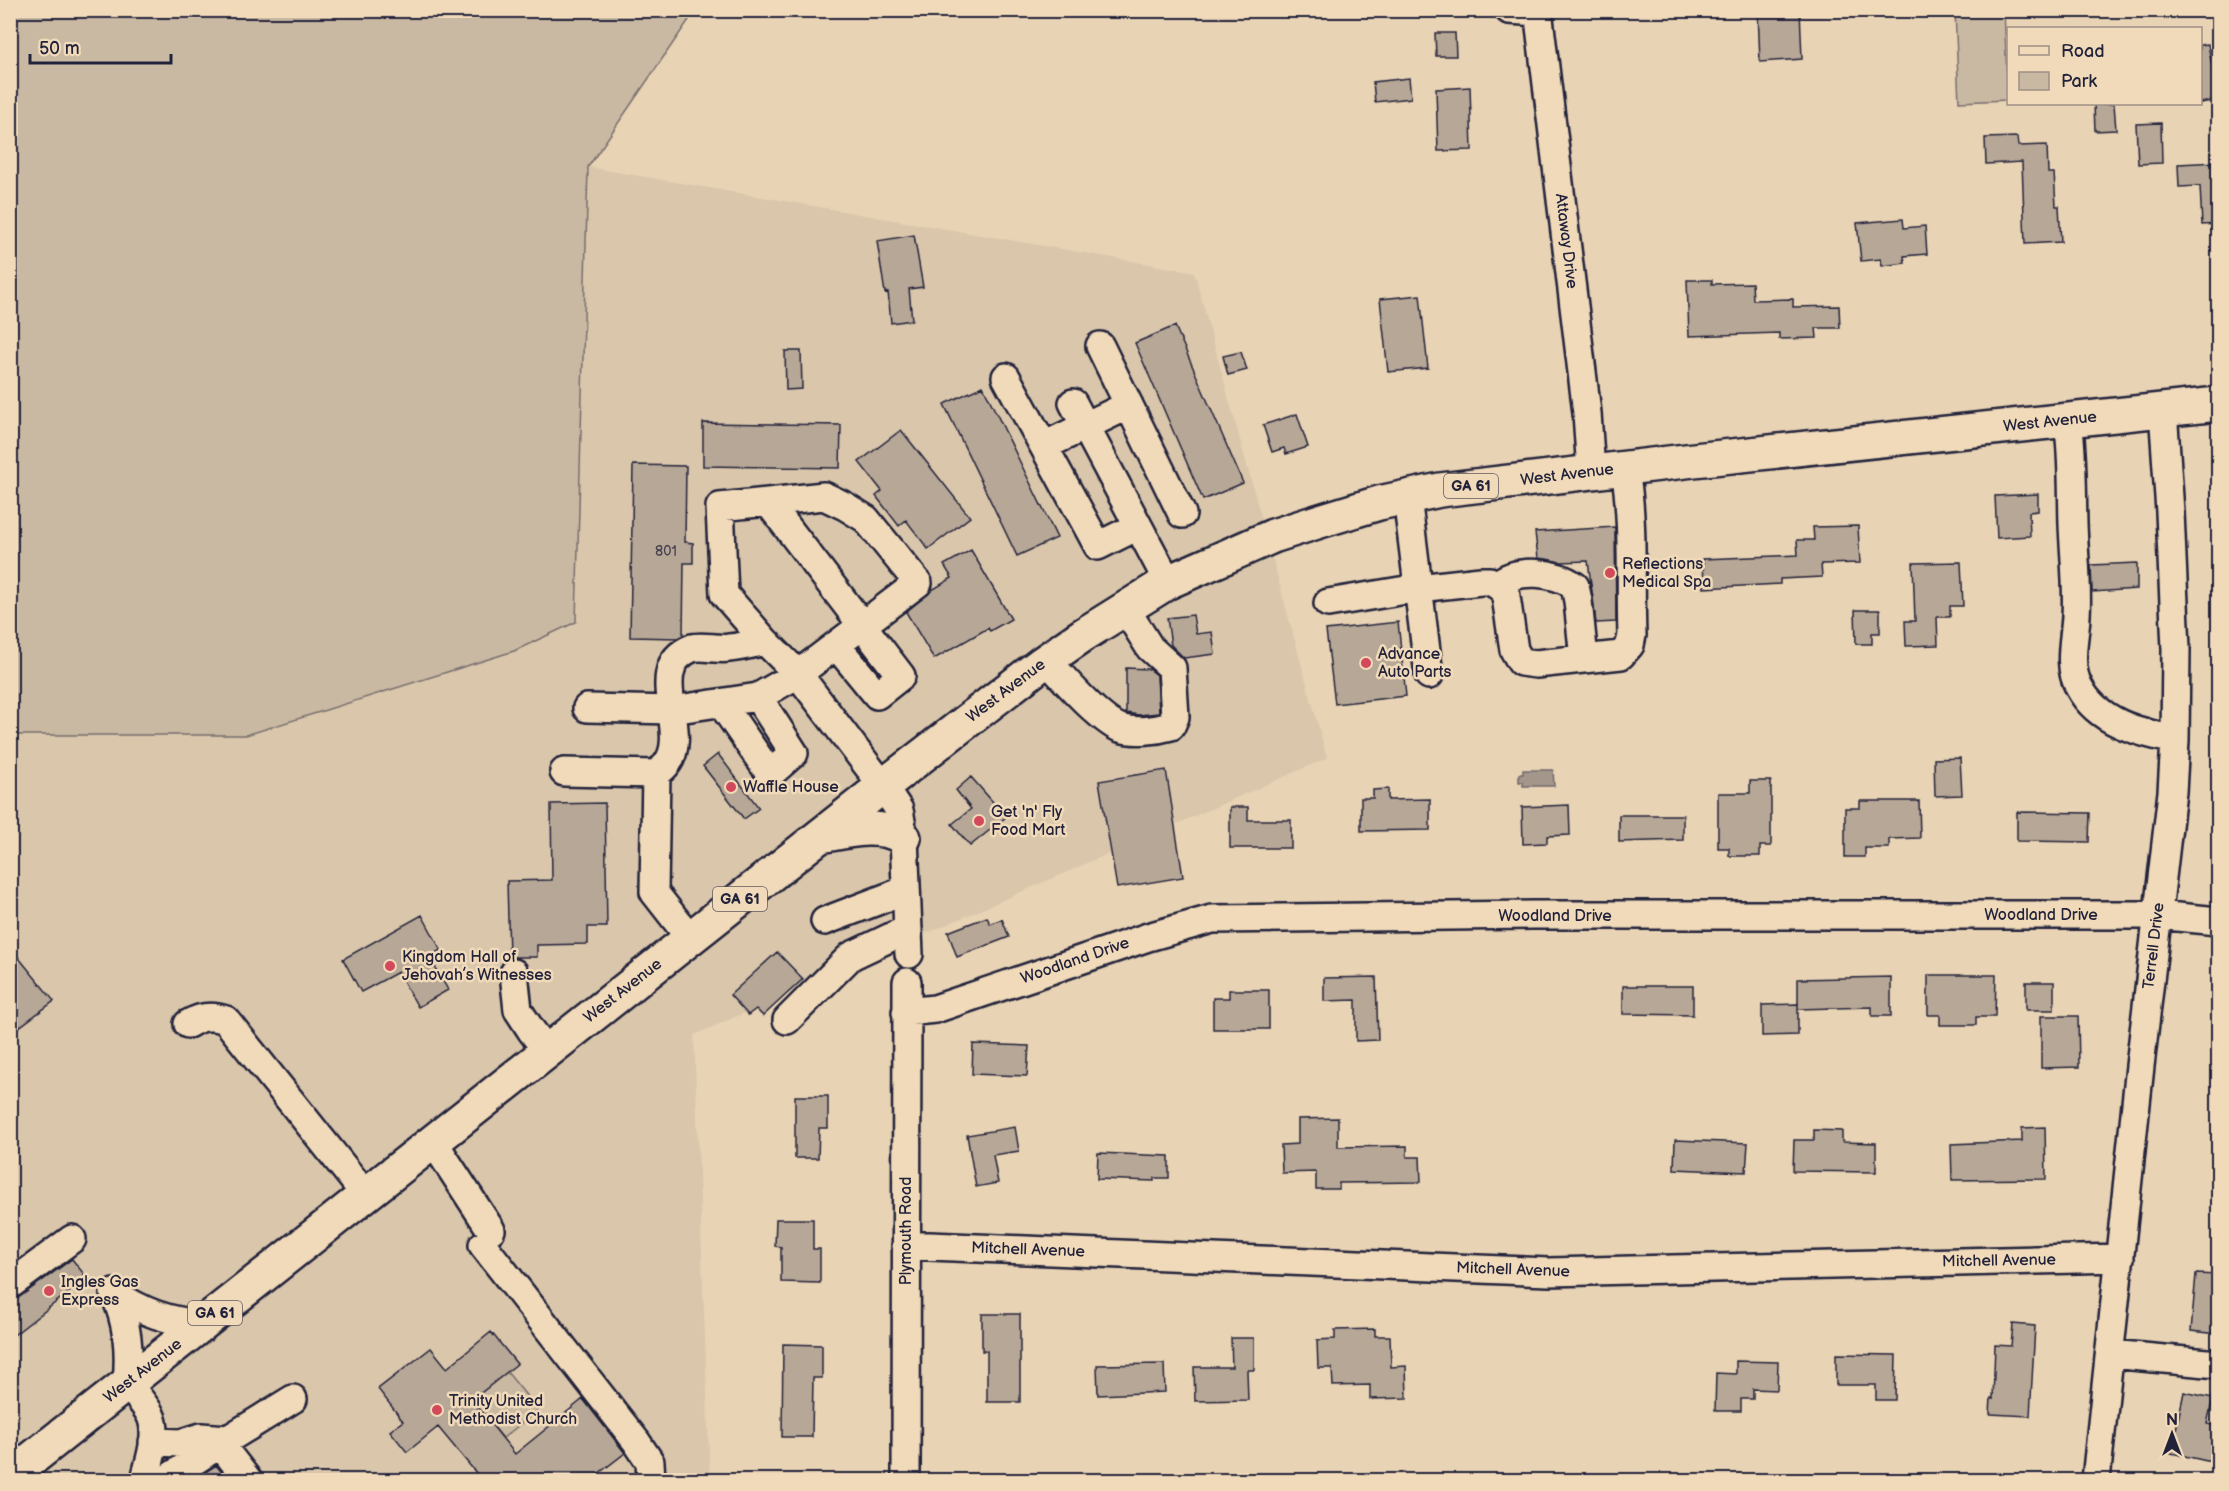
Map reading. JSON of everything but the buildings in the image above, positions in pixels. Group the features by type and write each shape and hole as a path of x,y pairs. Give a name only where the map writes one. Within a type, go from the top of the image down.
{"main road":[{"name":"West Avenue","path":"10,1476 883,786 1047,660 1168,582 1273,536 1320,520 1440,490 2218,404"},
{"path":"819,836 875,829 894,832 904,838"},
{"path":"10,1457 42,1451"}],"street":[{"path":"1509,10 1538,11"},
{"name":"Attaway Drive","path":"1538,11 1587,413 1591,472"},
{"path":"1100,346 1182,514"},
{"path":"1006,377 1098,546 1138,526"},
{"path":"1044,446 1079,415 1129,405"},
{"name":"Terrell Drive","path":"2096,1480 2172,792 2176,649 2163,410"},
{"path":"1079,415 1168,582"},
{"path":"2068,420 2074,480 2076,615 2072,652 2074,676 2088,700 2110,719 2150,734 2175,740"},
{"path":"1328,603 1418,588 1490,581 1505,590 1514,650 1521,662 1536,664 1621,655 1630,645 1632,635 1631,522 1625,468"},
{"path":"587,708 672,710 758,698 798,674 918,584 866,519 824,496 720,507 724,594 765,641 798,674 883,786 899,810 904,838 908,942 851,956 787,1020"},
{"path":"1407,497 1429,675"},
{"path":"768,502 901,676 877,695 837,645"},
{"path":"1498,584 1512,575 1521,573 1557,577 1575,586 1584,658"},
{"path":"1047,660 1076,692 1118,727 1161,729 1172,726 1174,722 1172,668 1150,648 1125,608"},
{"path":"564,772 656,774 668,764 675,741 668,675 674,660 693,648 728,649 765,641"},
{"path":"720,703 770,774 794,753 758,698"},
{"path":"656,774 654,892 690,938"},
{"path":"851,956 843,944 836,916 906,890"},
{"name":"Woodland Drive","path":"906,1012 935,1008 1148,937 1212,920 1544,915 2157,915 2218,921"},
{"path":"514,973 518,1010 547,1051"},
{"name":"Plymouth Road","path":"906,1480 907,982"},
{"path":"188,1024 205,1017 226,1020 365,1194"},
{"path":"433,1141 487,1237 650,1462 651,1480"},
{"path":"10,1285 72,1239"},
{"name":"Mitchell Avenue","path":"906,1245 1549,1272 2120,1258"},
{"path":"145,1480 153,1442 153,1421 127,1383 129,1354 126,1325 114,1293 134,1306 158,1317 201,1324"},
{"path":"2110,1354 2218,1364"},
{"path":"165,1480 223,1441 293,1399"},
{"path":"153,1442 182,1443 201,1437 223,1441 248,1480"}],"shaded area":[{"path":"588,167 1194,272 1327,758 694,1035 710,1480 11,1480 10,735 246,735 576,622"},
{"path":"1523,770 1553,770 1554,786 1523,786 1523,782 1519,782 1519,774 1523,774"}],"green space":[{"path":"10,11 695,11 588,167 576,622 514,651 246,735 11,735"},
{"path":"1955,11 2004,11 2007,100 1959,102"},
{"path":"507,1372 538,1410 503,1438 472,1400"}],"place":[{"name":"Reflections Medical Spa","path":"1610,573"},
{"name":"Advance Auto Parts","path":"1366,663"},
{"name":"Waffle House","path":"731,787"},
{"name":"Get 'n' Fly Food Mart","path":"979,821"},
{"name":"Kingdom Hall of Jehovah’s Witnesses","path":"390,966"},
{"name":"Ingles Gas Express","path":"49,1291"},
{"name":"Trinity United Methodist Church","path":"437,1410"}]}
